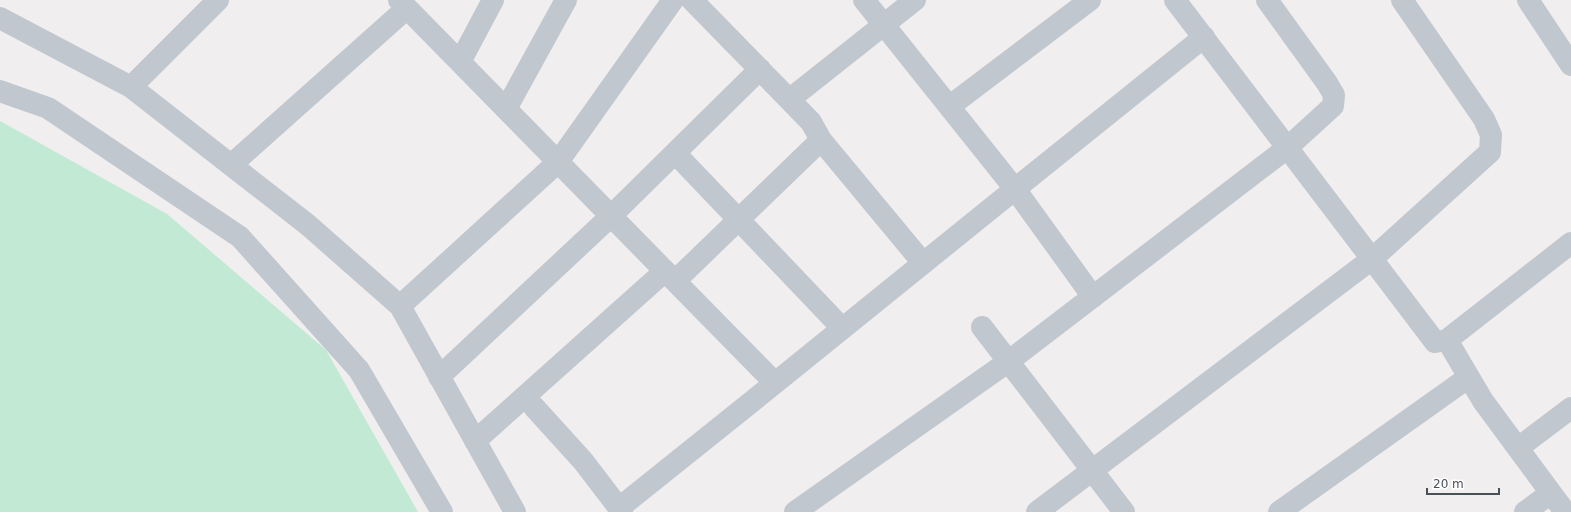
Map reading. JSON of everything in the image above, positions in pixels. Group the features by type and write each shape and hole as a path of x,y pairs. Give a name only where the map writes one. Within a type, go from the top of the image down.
{"street":[{"path":"131,87 218,0"},
{"path":"460,62 493,0"},
{"path":"506,109 566,0"},
{"path":"400,306 558,162 674,0"},
{"path":"692,0 811,122 821,140 923,263"},
{"path":"864,0 1015,189 1093,297"},
{"path":"790,99 915,0"},
{"path":"950,106 1090,0"},
{"path":"1175,0 1435,342 1447,340 1571,243"},
{"path":"795,512 1009,361 1288,148 1334,106 1334,94 1267,0"},
{"path":"1037,512 1372,259 1490,152 1491,135 1484,119 1402,0"},
{"path":"1528,0 1571,65"},
{"path":"231,165 403,4 775,383"},
{"path":"0,18 131,87 308,225 400,306 515,512"},
{"path":"534,407 583,461 621,510 842,328 1204,37"},
{"path":"439,377 612,216 760,69"},
{"path":"0,91 48,108 240,237 359,370 442,512"},
{"path":"475,441 670,276 739,220 821,140"},
{"path":"675,153 842,328"},
{"path":"982,327 1124,512"},
{"path":"1447,340 1483,401 1565,512"},
{"path":"1279,512 1469,377"},
{"path":"1518,448 1571,408"},
{"path":"1525,512 1551,493"}],"green space":[{"path":"0,121 167,214 326,350 418,512 0,512"}]}
